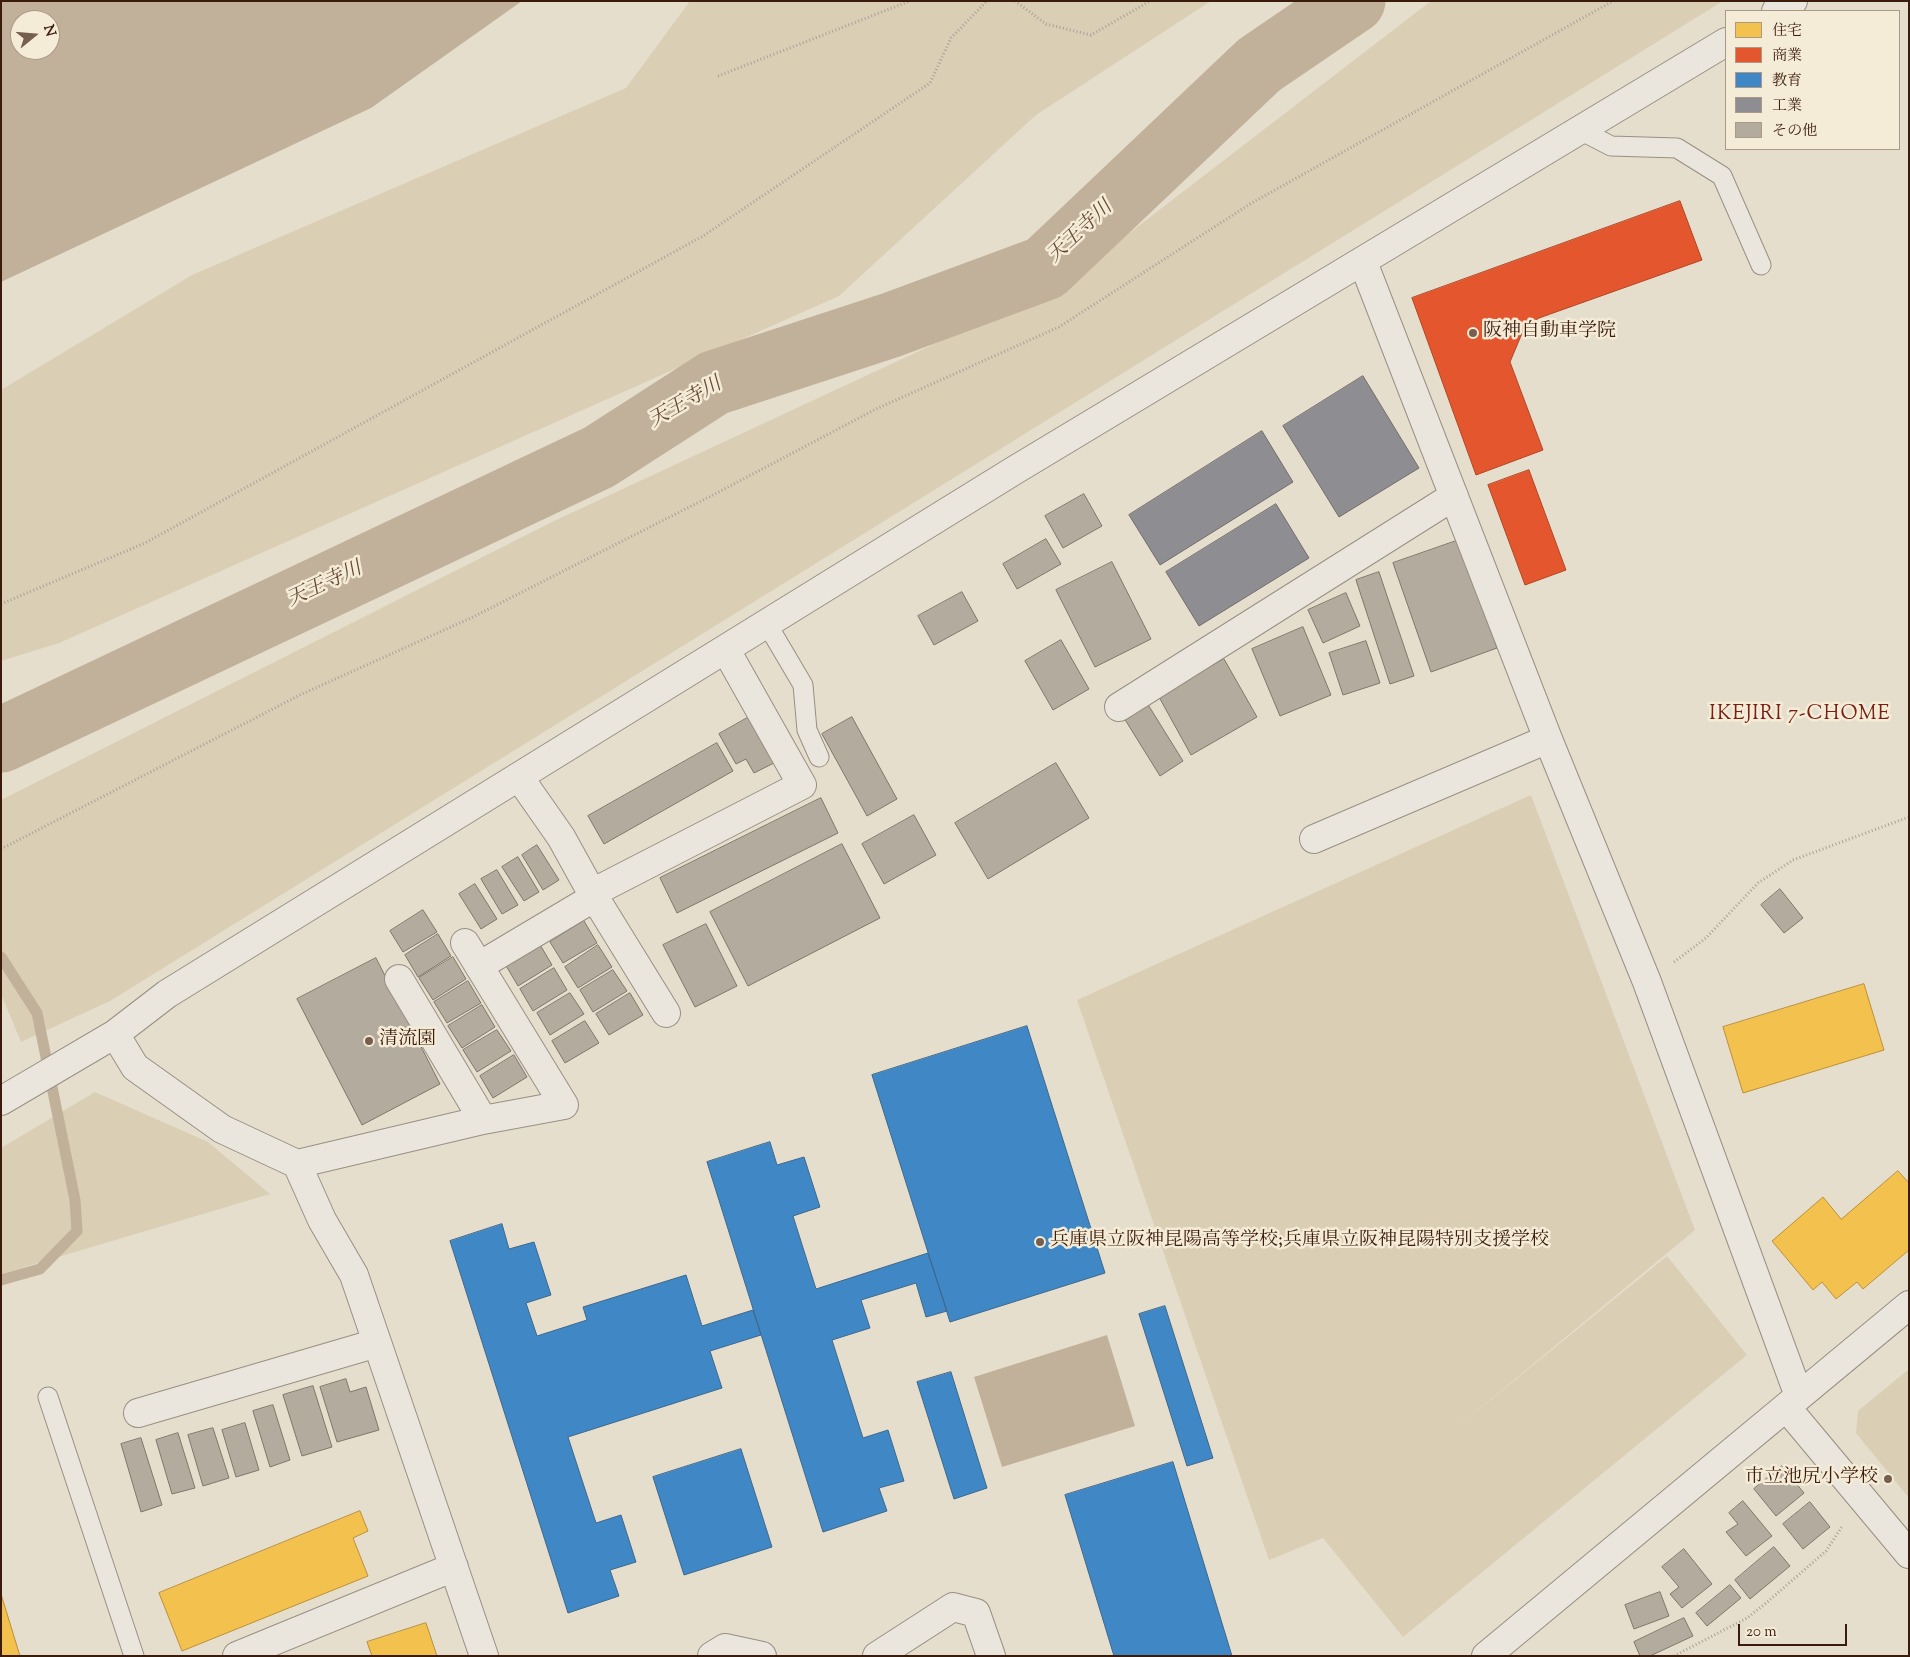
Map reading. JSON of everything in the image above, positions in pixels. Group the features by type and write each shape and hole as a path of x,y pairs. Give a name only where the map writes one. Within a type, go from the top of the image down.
{"street":[{"path":"1778,10 1793,1"},
{"path":"1,1101 115,1034 167,994 1015,470 1725,43"},
{"path":"1362,262 1548,739 1647,982 1792,1402 1862,1497 1909,1554"},
{"path":"1118,707 1454,496"},
{"path":"115,1034 135,1067 222,1129 298,1164 483,1120 564,1105 472,955 594,895 650,850 748,799 802,785 726,650"},
{"path":"1314,839 1548,739"},
{"path":"519,777 560,837 666,1013"},
{"path":"399,979 483,1120"},
{"path":"298,1164 322,1220 354,1275 484,1656"},
{"path":"1486,1656 1909,1305"},
{"path":"138,1413 377,1343"},
{"path":"237,1656 454,1567"},
{"path":"877,1656 953,1607 976,1613 991,1656"},
{"path":"712,1656 724,1648 762,1656"}],"lane":[{"path":"1580,130 1611,146 1677,148 1722,176 1761,265"},
{"path":"768,624 802,685 808,730 819,757"},
{"path":"48,1396 131,1653"}],"path":[{"path":"718,76 910,1"},
{"path":"1,604 145,543 703,236 930,83 951,38 987,1"},
{"path":"1015,1 1046,24 1091,35 1150,1"},
{"path":"1,849 300,695 491,608 711,496 876,409 1059,327 1250,204 1613,1"},
{"path":"1647,982 1706,938 1758,883 1793,860 1909,817"},
{"path":"1674,1656 1747,1618 1765,1604 1826,1551 1862,1497"}],"shaded area":[{"path":"1,1 522,1 371,108 1,282"},
{"path":"690,1 1211,1 1036,115 839,296 59,643 1,661 1,390 192,275 626,88"},
{"path":"1431,1 1723,1 110,1001 21,1042 1,994 1,800 554,521 1063,284"},
{"path":"1531,795 1695,1230 1450,1433 1667,1256 1747,1355 1403,1637 1323,1538 1269,1560 1077,1000"},
{"path":"95,1092 208,1142 270,1194 1,1274 1,1148"},
{"path":"1107,1335 1135,1426 1002,1467 974,1377"},
{"path":"1909,1369 1909,1498 1856,1433 1858,1411"}],"building: 住宅":[{"path":"1864,984 1884,1050 1743,1093 1723,1027"},
{"path":"1898,1171 1909,1183 1909,1250 1863,1289 1857,1282 1836,1299 1822,1282 1813,1290 1772,1241 1823,1197 1841,1219"},
{"path":"360,1511 368,1531 353,1538 368,1576 182,1651 159,1593"},
{"path":"1,1594 20,1656 1,1656"},
{"path":"426,1623 437,1656 372,1656 367,1642"}],"building: 商業":[{"name":"阪神自動車学院","path":"1680,201 1702,260 1539,318 1525,326 1510,362 1543,450 1476,475 1412,298"},
{"path":"1529,470 1566,570 1525,585 1488,485"}],"building: 教育":[{"path":"1027,1026 1105,1273 950,1322 872,1075"},
{"path":"770,1142 777,1165 804,1157 820,1207 793,1216 816,1289 928,1253 947,1311 926,1317 916,1283 861,1300 870,1328 832,1340 863,1438 888,1430 904,1481 879,1488 887,1511 823,1532 707,1162"},
{"path":"502,1224 509,1249 534,1242 551,1295 526,1303 537,1336 587,1320 583,1307 686,1275 702,1326 753,1310 761,1335 710,1351 722,1388 568,1437 596,1523 621,1515 636,1562 610,1570 619,1596 568,1613 450,1241"},
{"path":"1165,1306 1213,1458 1187,1466 1139,1314"},
{"path":"951,1372 987,1488 954,1499 917,1382"},
{"path":"741,1449 772,1547 684,1575 653,1477"},
{"path":"1173,1462 1232,1656 1114,1656 1065,1495"}],"building: 工業":[{"path":"1363,376 1419,468 1339,517 1283,426"},
{"path":"1262,431 1293,482 1160,565 1129,515"},
{"path":"1276,504 1309,558 1199,626 1166,572"}],"building: その他":[{"path":"1084,494 1102,526 1063,548 1045,516"},
{"path":"1046,539 1061,564 1017,589 1003,564"},
{"path":"1459,540 1497,648 1431,672 1393,563"},
{"path":"1112,562 1151,639 1095,667 1056,590"},
{"path":"1379,572 1414,676 1390,684 1356,580"},
{"path":"962,592 978,621 934,645 918,616"},
{"path":"1346,593 1360,626 1323,643 1308,610"},
{"path":"1303,627 1331,695 1280,716 1252,649"},
{"path":"1061,640 1089,689 1053,710 1025,661"},
{"path":"1366,641 1380,683 1343,695 1329,653"},
{"path":"1224,659 1257,717 1191,755 1159,697"},
{"path":"1147,703 1183,761 1160,776 1124,718"},
{"path":"749,717 774,763 754,773 746,759 736,764 719,734"},
{"path":"852,717 897,799 867,816 822,734"},
{"path":"717,743 733,771 604,844 588,816"},
{"path":"1056,763 1089,818 988,879 955,823"},
{"path":"821,798 838,833 677,913 660,878"},
{"path":"914,815 936,855 884,884 862,844"},
{"path":"842,844 880,918 748,986 710,912"},
{"path":"537,845 559,880 543,890 522,855"},
{"path":"518,857 539,892 524,901 502,867"},
{"path":"497,870 518,905 502,914 481,879"},
{"path":"475,884 497,919 481,929 459,894"},
{"path":"1780,889 1803,918 1784,933 1761,905"},
{"path":"423,910 437,932 403,952 390,931"},
{"path":"584,921 597,943 563,963 550,942"},
{"path":"706,924 737,986 695,1007 663,945"},
{"path":"438,934 451,956 418,977 405,955"},
{"path":"539,943 552,965 518,986 505,964"},
{"path":"598,945 612,967 578,988 565,967"},
{"path":"453,957 466,979 433,1000 419,978"},
{"name":"清流園","path":"376,958 440,1084 362,1125 297,999"},
{"path":"554,968 567,990 533,1011 520,989"},
{"path":"613,970 627,991 593,1012 580,990"},
{"path":"468,981 481,1003 447,1023 434,1002"},
{"path":"570,993 584,1014 550,1035 537,1013"},
{"path":"630,993 643,1015 609,1035 596,1014"},
{"path":"482,1005 495,1027 462,1048 448,1026"},
{"path":"585,1021 599,1043 565,1063 552,1041"},
{"path":"497,1030 511,1051 477,1072 463,1050"},
{"path":"514,1055 527,1077 493,1098 480,1076"},
{"path":"346,1379 350,1392 366,1387 379,1430 337,1442 320,1387"},
{"path":"313,1386 332,1447 302,1456 283,1395"},
{"path":"273,1405 290,1460 270,1467 253,1411"},
{"path":"245,1423 259,1470 236,1477 222,1430"},
{"path":"213,1428 229,1478 203,1486 188,1435"},
{"path":"178,1433 195,1488 172,1494 156,1440"},
{"path":"141,1438 162,1505 141,1512 121,1444"},
{"path":"1782,1466 1804,1493 1776,1516 1754,1489"},
{"path":"1743,1501 1772,1536 1746,1556 1726,1532 1738,1524 1729,1513"},
{"path":"1810,1502 1830,1527 1803,1549 1783,1524"},
{"path":"1774,1547 1790,1566 1750,1599 1735,1580"},
{"path":"1684,1549 1712,1584 1682,1608 1670,1594 1679,1587 1662,1567"},
{"path":"1730,1585 1741,1598 1707,1626 1696,1613"},
{"path":"1660,1592 1669,1616 1634,1629 1625,1605"},
{"path":"1684,1618 1693,1636 1650,1656 1640,1656 1634,1642"}],"waterway":[{"name":"天王寺川","path":"1,740 599,457 714,383 891,325 1045,268 1259,65 1353,1"},
{"path":"1,957 37,1013 75,1200 77,1231 40,1269 1,1280"}],"place":[{"name":"阪神自動車学院","path":"1473,333"},
{"name":"清流園","path":"369,1041"},
{"name":"兵庫県立阪神昆陽高等学校;兵庫県立阪神昆陽特別支援学校","path":"1040,1242"},
{"name":"市立池尻小学校","path":"1888,1479"}],"district":[{"name":"IKEJIRI 7-CHOME","path":"1800,716"}]}
